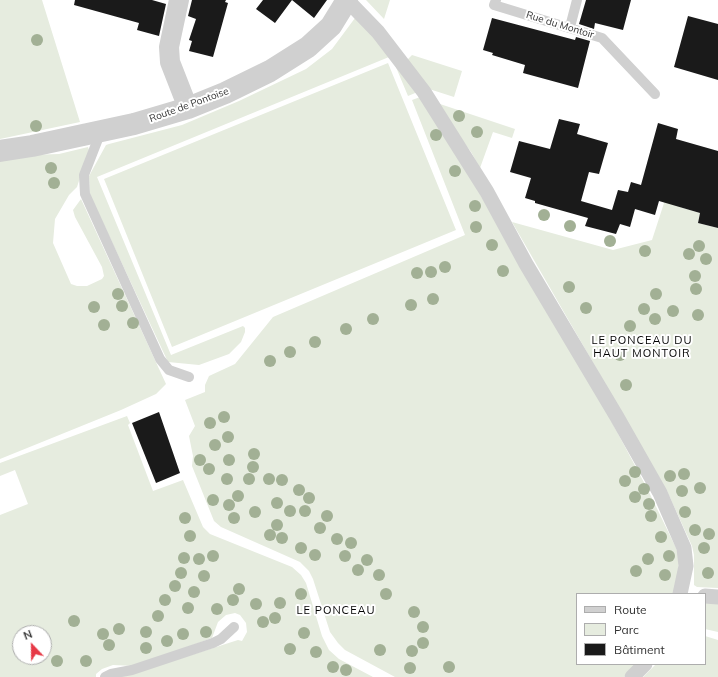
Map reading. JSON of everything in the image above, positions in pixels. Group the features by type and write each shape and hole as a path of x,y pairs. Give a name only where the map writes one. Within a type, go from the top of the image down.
{"street":[{"path":"179,0 169,47 170,62 188,108"},
{"path":"347,0 378,32 424,92 487,192 526,264 660,493 684,548 686,566 681,593"},
{"name":"Route de Pontoise","path":"0,151 134,124 188,108 253,80 293,58 330,26 347,0"},
{"path":"706,596 718,597"},
{"path":"632,677 644,665"}],"lane":[{"name":"Rue du Montoir","path":"496,0 494,5 602,38 655,94"},
{"path":"570,28 577,0"},
{"path":"99,132 98,139 84,175 85,194 160,360 170,370 189,377"},
{"path":"105,677 111,674 132,670 221,640 234,627"}],"green space":[{"path":"0,0 42,0 80,122 0,139"},
{"path":"366,0 390,0 384,19"},
{"path":"355,18 369,29 420,91 408,96 393,60 389,57 97,177 171,355 243,326 245,328 241,342 229,354 199,365 168,362 90,195 89,176 106,145 182,125 239,101 306,69 332,49"},
{"path":"412,55 462,71 454,97 426,88 407,60"},
{"path":"388,63 456,230 172,347 104,179"},
{"path":"423,96 607,413 648,490 677,550 679,560 678,574 673,593 576,593 576,665 636,665 624,677 395,677 345,650 338,643 330,632 313,579 309,571 300,562 221,527 214,521 192,466 193,456 189,436 195,426 185,400 205,392 205,385 209,376 235,364 273,317 465,235 412,100"},
{"path":"434,102 515,129 512,138 493,132 480,168 471,152"},
{"path":"88,147 89,150 77,187 69,195 55,219 53,243 71,284 77,286 87,286 102,279 104,276 102,267 75,217 73,210 81,199 166,384 156,394 121,410 0,459 0,156 59,154"},
{"path":"665,200 680,205 680,207 700,213 698,223 718,228 718,588 697,587 694,585 694,555 692,546 667,491 512,222 613,250 652,240"},
{"path":"127,416 130,423 128,425 153,491 183,480 203,527 210,534 292,567 301,575 306,583 322,636 329,650 339,659 373,677 115,677 129,675 238,640 242,641 247,632 246,623 240,615 235,613 226,615 218,622 212,638 135,666 113,665 102,669 96,674 96,677 0,677 0,515 28,504 15,470 0,476 0,463"},
{"path":"706,602 718,602 718,632 706,629"},
{"path":"706,636 718,640 718,677 643,677 655,665 706,665"}],"building":[{"path":"75,0 152,0 166,4 159,36 137,30 139,23 74,5"},
{"path":"192,0 226,0 225,2 228,3 213,57 189,51 192,41 189,40 196,19 188,16"},
{"path":"263,0 292,0 275,23 256,9"},
{"path":"292,0 327,0 314,18"},
{"path":"586,0 631,0 623,30 595,23 594,29 579,24"},
{"path":"688,16 718,24 718,80 674,67"},
{"path":"492,18 575,40 576,37 590,41 578,88 523,73 525,65 492,55 493,53 483,50"},
{"path":"559,119 580,124 577,134 608,143 599,174 589,172 581,201 612,210 618,190 628,192 631,182 641,185 658,123 678,129 676,139 718,151 718,228 698,223 700,213 659,201 655,215 635,209 630,227 620,224 616,234 585,226 588,218 535,203 535,201 525,198 531,178 510,172 519,141 550,149"},
{"path":"159,412 180,473 156,483 132,423"}],"district":[{"name":"LE PONCEAU DU HAUT MONTOIR","path":"642,347"},
{"name":"LE PONCEAU","path":"336,611"}]}
